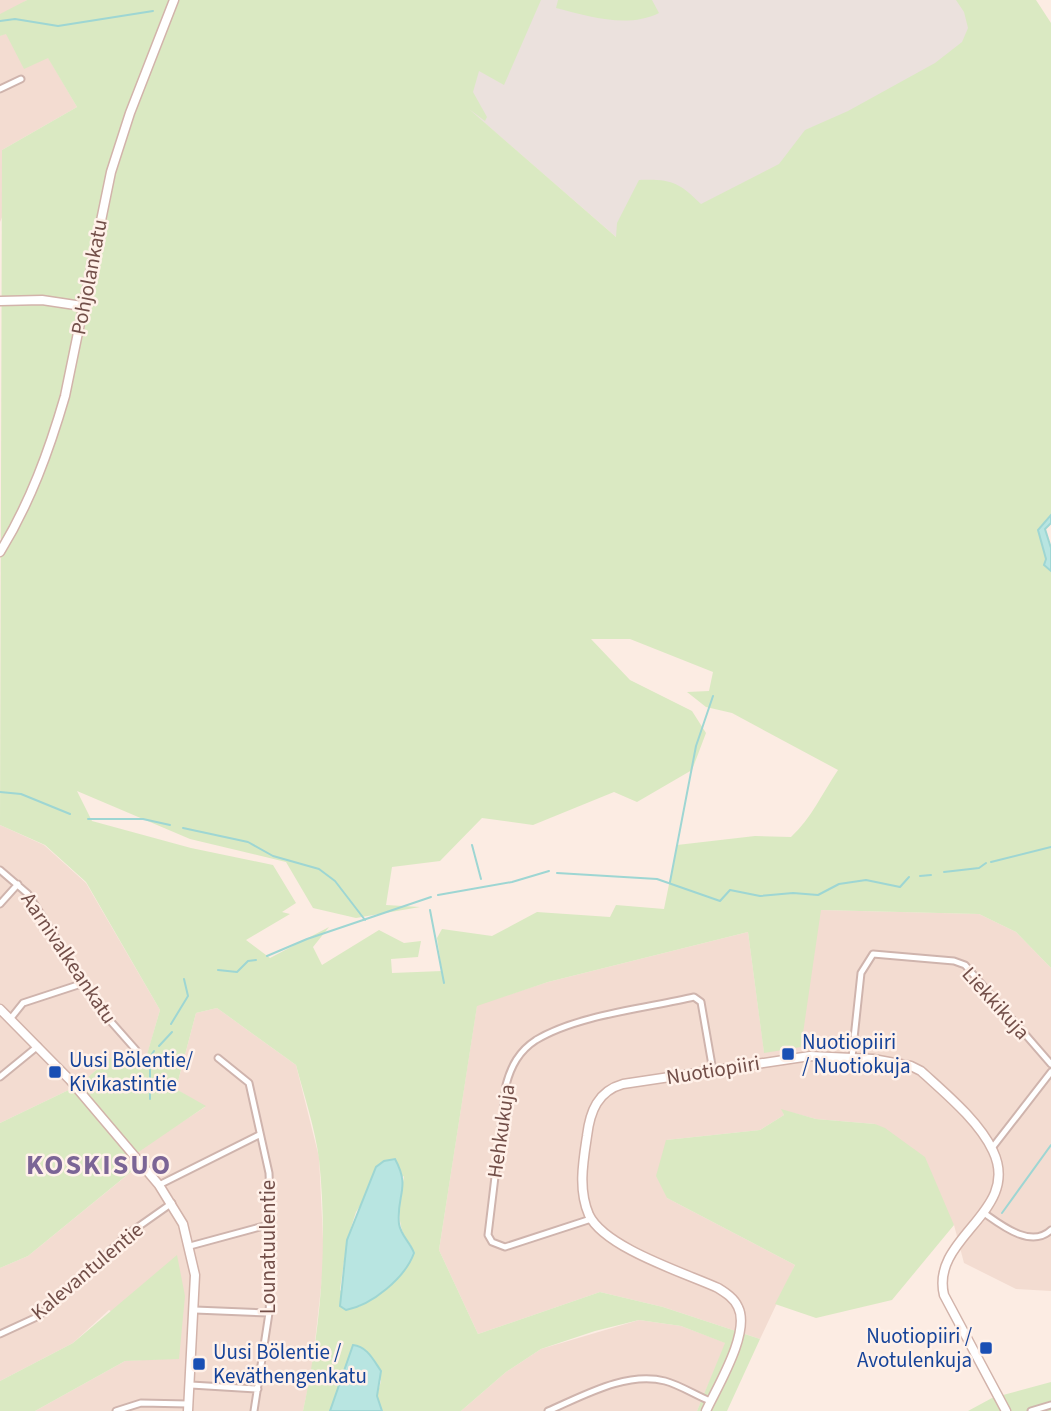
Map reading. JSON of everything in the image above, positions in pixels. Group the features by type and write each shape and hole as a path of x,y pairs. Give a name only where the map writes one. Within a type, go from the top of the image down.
{"street":[{"name":"Pohjolankatu","path":"0,552 46,459 65,396 111,172 130,113 174,0"},
{"path":"0,89 21,79"},
{"path":"0,301 42,300 82,306"},
{"name":"Aarnivalkeankatu","path":"0,870 18,884 57,936 106,1016 136,1050"},
{"path":"0,904 18,884"},
{"name":"Liekkikuja","path":"852,1057 861,973 873,954 954,961 965,965 1051,1064"},
{"path":"11,1018 23,1003 84,983"},
{"name":"Hehkukuja","path":"591,1219 505,1247 492,1242 488,1235 506,1084 511,1066 521,1054 550,1033 694,997 701,1002 713,1071"},
{"path":"0,1009 38,1046 159,1185 172,1203 190,1246 195,1310 188,1408 141,1403 116,1411"},
{"path":"0,1077 38,1046"},
{"name":"Nuotiopiiri","path":"591,1219 583,1194 582,1172 589,1121 601,1094 610,1087 810,1056 852,1057 911,1066 921,1071 967,1118 992,1148 999,1169 999,1185 984,1213 946,1261 940,1278 944,1294 1006,1411"},
{"name":"Lounatuulentie","path":"218,1058 249,1083 269,1173 269,1313 254,1411"},
{"path":"992,1148 1051,1073"},
{"path":"159,1185 259,1135"},
{"name":"Kalevantulentie","path":"0,1334 39,1316 128,1234 172,1203"},
{"path":"984,1213 1011,1232 1031,1237 1046,1235 1051,1230"},
{"path":"591,1219 614,1240 718,1288 737,1304 741,1317 739,1335 706,1411"},
{"path":"190,1246 271,1224"},
{"path":"195,1310 269,1313"},
{"path":"548,1411 609,1386 644,1379 665,1381 710,1401"},
{"path":"191,1385 258,1389"},
{"path":"1031,1411 1051,1405"}],"shaded area":[{"path":"0,0 27,0 5,14 0,14"},
{"path":"343,0 1016,0 1043,29 631,250"},
{"path":"6,33 48,57 77,107 2,150 3,215 0,222 0,36"},
{"path":"0,825 44,845 86,883 160,1010 143,1069 118,1051 79,1085 0,1123"},
{"path":"820,910 979,914 1016,932 1051,968 1051,1291 1016,1289 964,1263 954,1225 875,1124 816,1119 782,1110 784,1115 760,1130 666,1140 667,1198 795,1265 760,1339 663,1307 600,1292 478,1334 439,1250 477,1005 548,982 748,932 764,1052"},
{"path":"217,1008 296,1065 319,1157 324,1260 312,1369 303,1411 35,1411 125,1361 179,1358 109,1310 73,1343 0,1381 0,1268 28,1256 131,1172 124,1162 205,1107 176,1089 196,1013"},
{"path":"639,1320 681,1326 726,1343 697,1411 461,1411 506,1372 541,1349"}],"green space":[{"path":"27,0 541,0 504,85 479,71 473,92 487,117 485,121 469,109 616,237 617,223 639,180 674,183 701,204 779,164 805,130 848,111 935,63 962,42 968,28 964,12 956,0 1036,0 1051,23 1051,515 1041,535 1045,551 1044,565 1051,571 1051,968 1016,932 979,914 821,910 801,1047 764,1053 748,932 548,982 477,1006 439,1250 478,1334 600,1292 663,1307 760,1339 727,1411 697,1411 725,1343 681,1326 639,1320 541,1349 506,1372 461,1411 382,1411 377,1396 381,1381 354,1345 330,1411 303,1411 318,1317 323,1254 322,1191 315,1135 296,1065 217,1008 196,1013 176,1089 206,1106 124,1162 132,1171 28,1256 0,1268 0,1123 79,1085 118,1051 143,1068 160,1010 86,882 45,845 0,825 2,150 77,107 48,58 24,69 6,34 0,36 0,14","holes":["591,639 630,639 713,672 709,691 687,692 706,707 732,713 838,770 798,830 791,837 755,836 677,845 664,909 616,905 610,917 537,912 492,936 442,929 437,938 442,971 392,973 391,959 418,957 421,941 404,943 379,930 322,965 313,947 329,927 270,958 246,940 290,914 282,912 296,903 273,865 191,848 92,821 77,791 190,839 286,862 313,908 356,918 420,907 386,905 392,867 440,861 482,818 533,825 614,792 637,802 692,770 706,733 692,711 630,680","404,1176 400,1221 405,1238 411,1245 391,1284 359,1307 340,1290 347,1240 356,1212 364,1200"]},
{"path":"558,0 652,0 659,13 634,20 608,20 556,8"},
{"path":"781,1109 816,1119 875,1124 885,1128 925,1157 954,1225 892,1300 816,1318 775,1304 795,1265 667,1198 656,1176 666,1140 760,1130 784,1115"},
{"path":"177,1255 185,1296 179,1359 125,1361 35,1411 0,1411 0,1381 73,1343"},
{"path":"1051,1382 1051,1411 968,1411 992,1398"}],"water":[{"path":"1051,515 1051,523 1045,529 1051,548 1051,571 1044,565 1046,559 1038,530"},
{"path":"395,1159 403,1185 399,1224 414,1253 403,1272 386,1289 366,1302 346,1310 340,1306 347,1240 376,1167 384,1161"},
{"path":"353,1345 366,1351 381,1371 377,1396 382,1411 330,1411"}],"waterway":[{"path":"0,21 15,19 58,26 153,11"},
{"path":"670,882 696,746 713,696"},
{"path":"0,792 21,794 70,814"},
{"path":"88,819 143,819 170,825"},
{"path":"183,828 248,842 273,856 319,869 335,881 365,920"},
{"path":"472,845 481,879"},
{"path":"991,862 1051,847"},
{"path":"944,872 979,868 986,863"},
{"path":"438,895 512,882 549,871"},
{"path":"557,873 657,879 720,901 730,890 760,896 793,893 818,895 839,884 866,880 900,887 909,877"},
{"path":"920,876 931,875"},
{"path":"267,956 307,939 431,897"},
{"path":"430,910 444,983"},
{"path":"218,970 237,972 248,961 256,960"},
{"path":"171,1024 188,996 184,979"},
{"path":"159,1046 172,1032"},
{"path":"150,1099 150,1057 154,1051"},
{"path":"1002,1213 1051,1145"}],"place":[{"name":"Nuotiopiiri / Nuotiokuja","path":"788,1054"},
{"name":"Uusi Bölentie/ Kivikastintie","path":"55,1072"},
{"name":"Nuotiopiiri / Avotulenkuja","path":"986,1348"},
{"name":"Uusi Bölentie / Keväthengenkatu","path":"199,1364"}],"district":[{"name":"KOSKISUO","path":"99,1164"}]}
